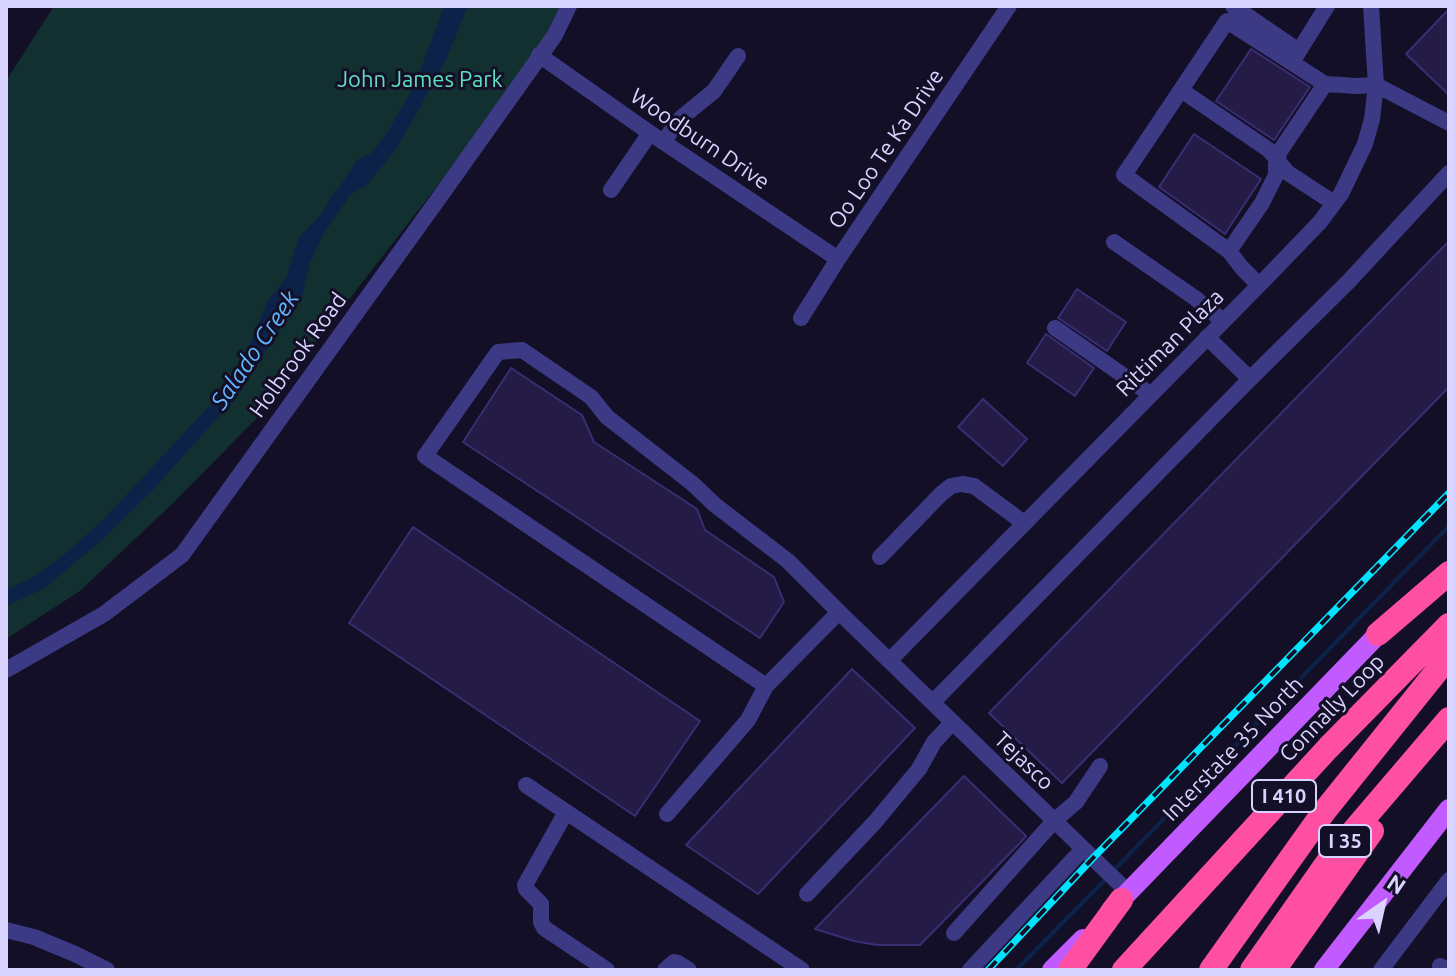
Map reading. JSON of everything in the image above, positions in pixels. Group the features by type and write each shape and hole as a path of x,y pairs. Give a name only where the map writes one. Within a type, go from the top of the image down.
{"highway":[{"path":"1378,634 1449,573"},
{"name":"Connally Loop","path":"1124,970 1328,748 1449,625"},
{"name":"I 35","path":"1211,970 1323,813 1449,656"},
{"path":"1274,970 1449,721"},
{"name":"I 35","path":"1252,970 1332,856 1449,721"},
{"path":"1070,970 1117,885"}],"main road":[{"name":"Interstate 35 North","path":"1052,970 1117,885 1378,634 1449,561"},
{"path":"1324,970 1449,809"}],"street":[{"name":"Holbrook Road","path":"6,670 104,614 182,555 555,35 569,6"},
{"name":"Oo Loo Te Ka Drive","path":"801,318 1009,6"},
{"path":"1233,6 1325,84 1376,85 1449,123"},
{"path":"1295,57 1327,6"},
{"name":"Rittiman Plaza","path":"890,660 1320,222 1341,194 1365,144 1372,119 1376,85 1371,6"},
{"path":"1259,285 1229,251 1124,175 1227,21 1295,57"},
{"name":"Woodburn Drive","path":"539,55 838,259"},
{"path":"611,190 657,138 714,91 738,56"},
{"path":"1229,251 1262,203 1276,175 1280,151 1325,84"},
{"path":"1181,90 1269,150 1288,173 1334,203"},
{"path":"933,702 1349,281 1449,173"},
{"path":"1114,242 1223,321"},
{"path":"1055,328 1150,394"},
{"path":"1207,337 1250,379"},
{"name":"Tejasco","path":"766,686 425,456 498,352 522,350 591,397 607,417 788,561 1117,885"},
{"path":"880,557 951,486 974,486 1024,523"},
{"path":"667,814 748,720 766,686 839,612"},
{"path":"807,894 875,822 919,769 934,742 953,722"},
{"path":"954,933 1054,821 1076,802 1100,766"},
{"path":"526,785 799,969"},
{"path":"566,812 525,885 526,889 541,904 544,928 607,970"},
{"path":"970,970 1083,849"},
{"path":"1381,970 1449,880"},
{"path":"6,930 34,937 107,970"},
{"path":"665,970 674,962 689,970"}],"green space":[{"name":"John James Park","path":"54,6 564,6 539,55 257,418 80,591 6,639 6,81"}],"water":[{"name":"Salado Creek","path":"444,6 468,6 445,62 397,148 367,185 351,194 324,233 310,262 302,295 237,396 151,492 103,539 45,588 6,606 6,590 35,576 103,520 212,403 243,360 268,300 286,278 299,237 323,212 357,160 375,149 390,128 416,83"}],"building":[{"path":"1449,9 1449,95 1406,54"},
{"path":"1251,49 1310,87 1274,140 1216,101"},
{"path":"1194,134 1261,179 1225,234 1159,187"},
{"path":"1449,241 1449,387 1062,783 989,713"},
{"path":"1077,289 1126,322 1107,351 1058,318"},
{"path":"1046,334 1094,368 1075,396 1027,363"},
{"path":"511,368 582,415 594,442 697,509 705,530 774,577 784,602 760,638 463,442"},
{"path":"983,399 1027,439 1003,466 958,427"},
{"path":"413,527 700,721 635,816 349,623"},
{"path":"852,669 915,728 758,894 686,845"},
{"path":"964,776 1026,836 1021,842 920,945 877,945 815,929"}],"waterway":[{"path":"1113,871 1449,526"},
{"path":"1016,970 1107,878"}],"railway":[{"path":"988,970 1449,493"}]}
